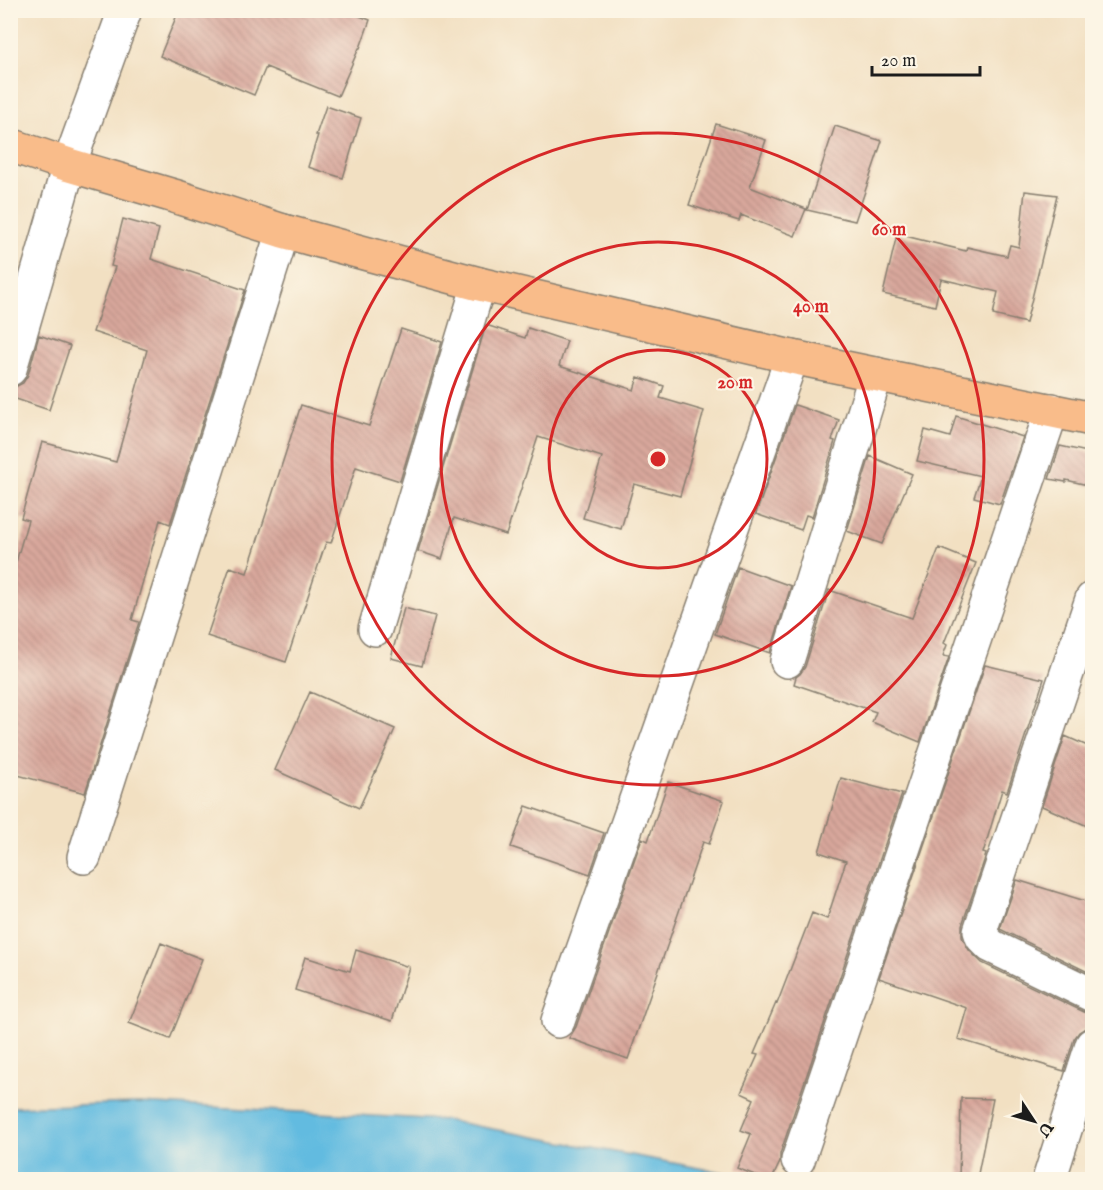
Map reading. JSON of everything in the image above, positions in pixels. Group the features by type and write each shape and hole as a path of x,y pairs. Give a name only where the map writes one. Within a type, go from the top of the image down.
{"main road":[{"path":"10,145 283,231 478,284 792,357 1092,419"}],"street":[{"path":"10,369 69,165 125,10"},
{"path":"84,857 283,231"},
{"path":"375,628 478,284"},
{"path":"558,1021 792,357"},
{"path":"787,661 876,374"},
{"path":"798,1160 1052,410"},
{"path":"1092,599 980,931 982,937 992,946 1092,995"},
{"path":"1049,1179 1092,1045"}],"water":[{"path":"139,1103 445,1120 758,1179 11,1179 11,1107"}],"building":[{"path":"179,10 344,10 370,20 338,96 266,67 254,95 160,56"},
{"path":"326,106 361,118 343,178 308,167"},
{"path":"716,124 766,140 750,187 806,209 795,236 741,215 739,221 689,205"},
{"path":"835,126 882,141 855,221 807,210"},
{"path":"1025,191 1057,195 1026,323 993,315 998,292 941,279 935,306 883,294 897,234 966,251 967,247 1007,256 1010,245 1019,247"},
{"path":"123,219 159,229 151,259 245,290 170,524 160,520 132,620 139,622 85,793 10,773 10,583 28,520 21,518 42,442 116,462 147,350 93,332 115,267 111,266"},
{"path":"486,325 525,338 528,328 567,341 559,366 634,390 638,377 664,386 660,398 704,411 680,496 634,484 621,529 583,518 602,457 538,437 506,535 454,518 442,559 418,551"},
{"path":"401,329 442,342 400,481 356,467 331,543 326,542 286,662 207,636 230,567 247,573 301,405 369,426"},
{"path":"39,335 70,346 49,410 10,397 10,387 23,383 28,375"},
{"path":"795,405 839,420 812,517 806,515 801,530 756,514"},
{"path":"956,416 1023,437 1000,504 974,497 981,476 917,461 925,430 950,437"},
{"path":"1060,446 1092,453 1092,486 1049,479"},
{"path":"870,456 912,474 882,544 847,531"},
{"path":"939,548 976,563 944,643 947,645 943,656 949,657 920,742 872,722 876,712 794,684 796,677 805,667 829,590 912,618"},
{"path":"738,567 791,586 770,653 715,634"},
{"path":"404,608 435,616 422,666 391,658"},
{"path":"985,665 1044,679 1007,792 1002,790 983,853 986,854 984,861 962,925 962,937 969,950 982,963 1092,1014 1092,1027 1079,1032 1074,1039 1064,1071 958,1039 967,1008 879,978"},
{"path":"310,692 395,729 359,808 275,770"},
{"path":"1065,736 1092,748 1092,828 1042,806"},
{"path":"841,778 902,794 780,1154 780,1162 772,1179 765,1179 737,1168 751,1134 741,1130 754,1099 741,1093 758,1055 754,1054 777,1004 812,913 827,919 846,861 819,852"},
{"path":"668,782 724,801 709,844 703,842 628,1059 569,1038 576,1027 642,838 648,841"},
{"path":"526,806 604,833 590,874 511,847"},
{"path":"1017,880 1092,903 1092,974 1000,929"},
{"path":"161,943 202,959 170,1039 129,1023"},
{"path":"356,950 409,967 392,1021 295,990 305,957 350,971"},
{"path":"961,1098 993,1099 977,1179 959,1179"}]}
